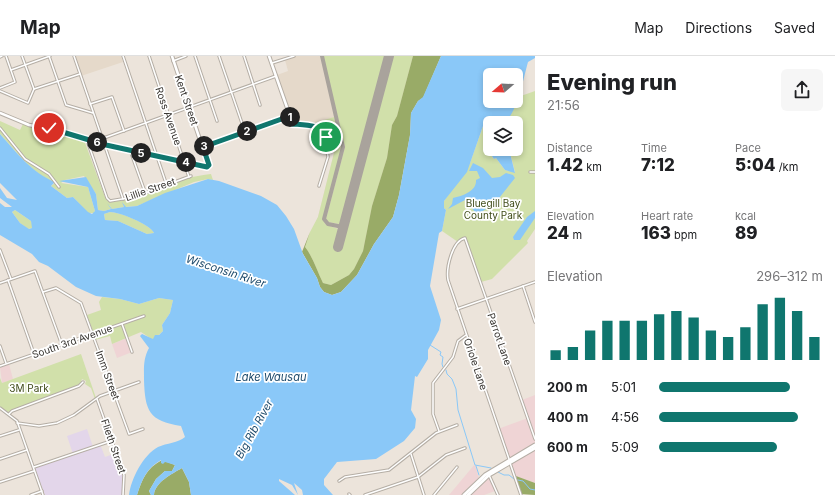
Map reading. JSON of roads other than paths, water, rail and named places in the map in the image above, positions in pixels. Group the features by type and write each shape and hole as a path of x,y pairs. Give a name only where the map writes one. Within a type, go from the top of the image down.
{"main road":[{"path":"464,495 489,474 535,447"},
{"path":"468,495 489,474"}],"street":[{"path":"0,90 14,82 6,56"},
{"path":"0,90 28,103 34,89 22,56"},
{"path":"11,70 50,56 66,105 93,113"},
{"path":"74,56 122,199"},
{"path":"123,56 166,184"},
{"name":"Ross Avenue","path":"149,56 190,176"},
{"name":"Kent Street","path":"172,56 209,167 184,162"},
{"path":"174,61 186,56"},
{"path":"195,56 217,121"},
{"path":"219,56 245,132"},
{"path":"244,56 260,105"},
{"path":"269,56 292,124 316,127 325,134 328,158 319,186"},
{"path":"272,63 294,56"},
{"path":"34,89 80,74"},
{"path":"101,139 276,76"},
{"path":"90,104 112,97 124,131"},
{"path":"0,113 28,125 48,128 87,140 184,162"},
{"path":"203,147 290,116"},
{"path":"0,128 25,159 49,174 60,187"},
{"name":"Lillie Street","path":"87,140 109,200 122,199 190,176"},
{"path":"130,150 145,192"},
{"path":"530,172 535,172"},
{"name":"Parrot Lane","path":"465,238 535,439"},
{"name":"Oriole Lane","path":"465,238 456,244 447,273 457,309 521,495"},
{"path":"0,250 11,279"},
{"path":"0,283 36,271 62,345"},
{"path":"8,280 34,354"},
{"path":"457,309 535,282"},
{"path":"523,286 535,322"},
{"name":"Imm Street","path":"43,292 56,288 81,302 129,434 143,429"},
{"name":"South 3rd Avenue","path":"0,366 144,316"},
{"path":"122,324 132,352"},
{"path":"439,431 433,415 433,384 453,357 458,341 466,335"},
{"path":"0,346 6,364"},
{"path":"9,414 12,411 79,386 83,382"},
{"path":"17,423 39,426 57,424 74,415 97,399 139,382"},
{"name":"Flieth Street","path":"97,399 124,476 123,495"},
{"path":"0,412 1,408 17,423 43,495"},
{"path":"339,481 345,477 389,470 439,431 457,425"},
{"path":"0,436 20,430"},
{"path":"34,467 112,440"},
{"path":"365,495 418,477 446,455 465,448"},
{"path":"0,459 27,450"},
{"path":"411,454 424,495"},
{"path":"434,495 457,467"},
{"path":"0,482 35,470"},
{"path":"489,474 498,495"},
{"path":"31,495 42,491"}],"water":[{"name":"Lake Wausau","path":"441,56 535,56 535,58 528,62 523,81 523,68 483,68 483,108 514,108 510,116 483,116 483,126 467,172 444,201 444,208 446,210 442,231 439,233 430,286 441,320 439,330 428,350 428,359 417,377 415,376 411,410 416,419 415,428 404,441 376,459 337,462 324,479 324,485 333,495 303,495 302,490 294,483 298,495 292,485 279,479 279,481 295,495 191,495 189,482 182,468 161,482 157,486 154,495 151,495 149,491 156,479 165,471 172,471 175,465 165,462 163,464 161,463 161,460 156,463 146,474 137,495 129,495 135,475 147,456 158,447 179,441 185,437 181,426 170,424 155,417 148,407 145,391 144,364 149,348 140,336 142,334 153,339 155,335 159,335 163,331 162,325 170,313 173,300 159,298 139,304 120,299 96,296 76,287 48,266 39,262 32,254 0,235 0,203 5,207 12,207 0,198 0,188 7,198 17,200 0,183 0,134 18,155 32,168 55,182 51,186 67,198 73,197 92,214 95,211 88,187 59,181 86,177 96,194 98,210 104,211 111,209 107,203 112,209 124,207 122,202 126,207 137,206 165,193 208,179 219,181 261,196 277,205 286,216 294,229 303,254 317,278 320,287 324,292 332,295 341,292 357,275 374,244 393,217 399,195 410,135 411,113 418,101 423,97","holes":["15,210 31,221 32,228 29,229 20,223 12,212","110,212 127,216 141,222 154,233 147,234 118,221 105,220 104,214"]},
{"name":"Lake Wausau","path":"492,156 511,156 515,173 505,170 496,158 494,159"},
{"path":"473,163 483,168 492,178 500,177 506,173 513,175 515,178 496,202 480,213 475,212 465,200 448,209 452,204 453,198 461,196 472,190 476,184 476,180 480,178 477,171 469,171"},
{"path":"535,211 535,218 520,240 514,240 513,237 527,217"}],"waterway":[{"path":"430,345 441,352 440,355 443,357 443,367"},
{"path":"446,370 456,389 458,410 475,465 491,468"},
{"path":"476,466 479,475"},
{"path":"498,472 504,475 509,475 514,479"},
{"path":"518,480 523,481 530,489 535,490"}],"park label":[{"name":"Bluegill Bay County Park","path":"493,208"},
{"name":"3M Park","path":"29,388"}],"water label":[{"name":"Wisconsin River","path":"226,271"},
{"name":"Big Rib River","path":"254,429"}]}
